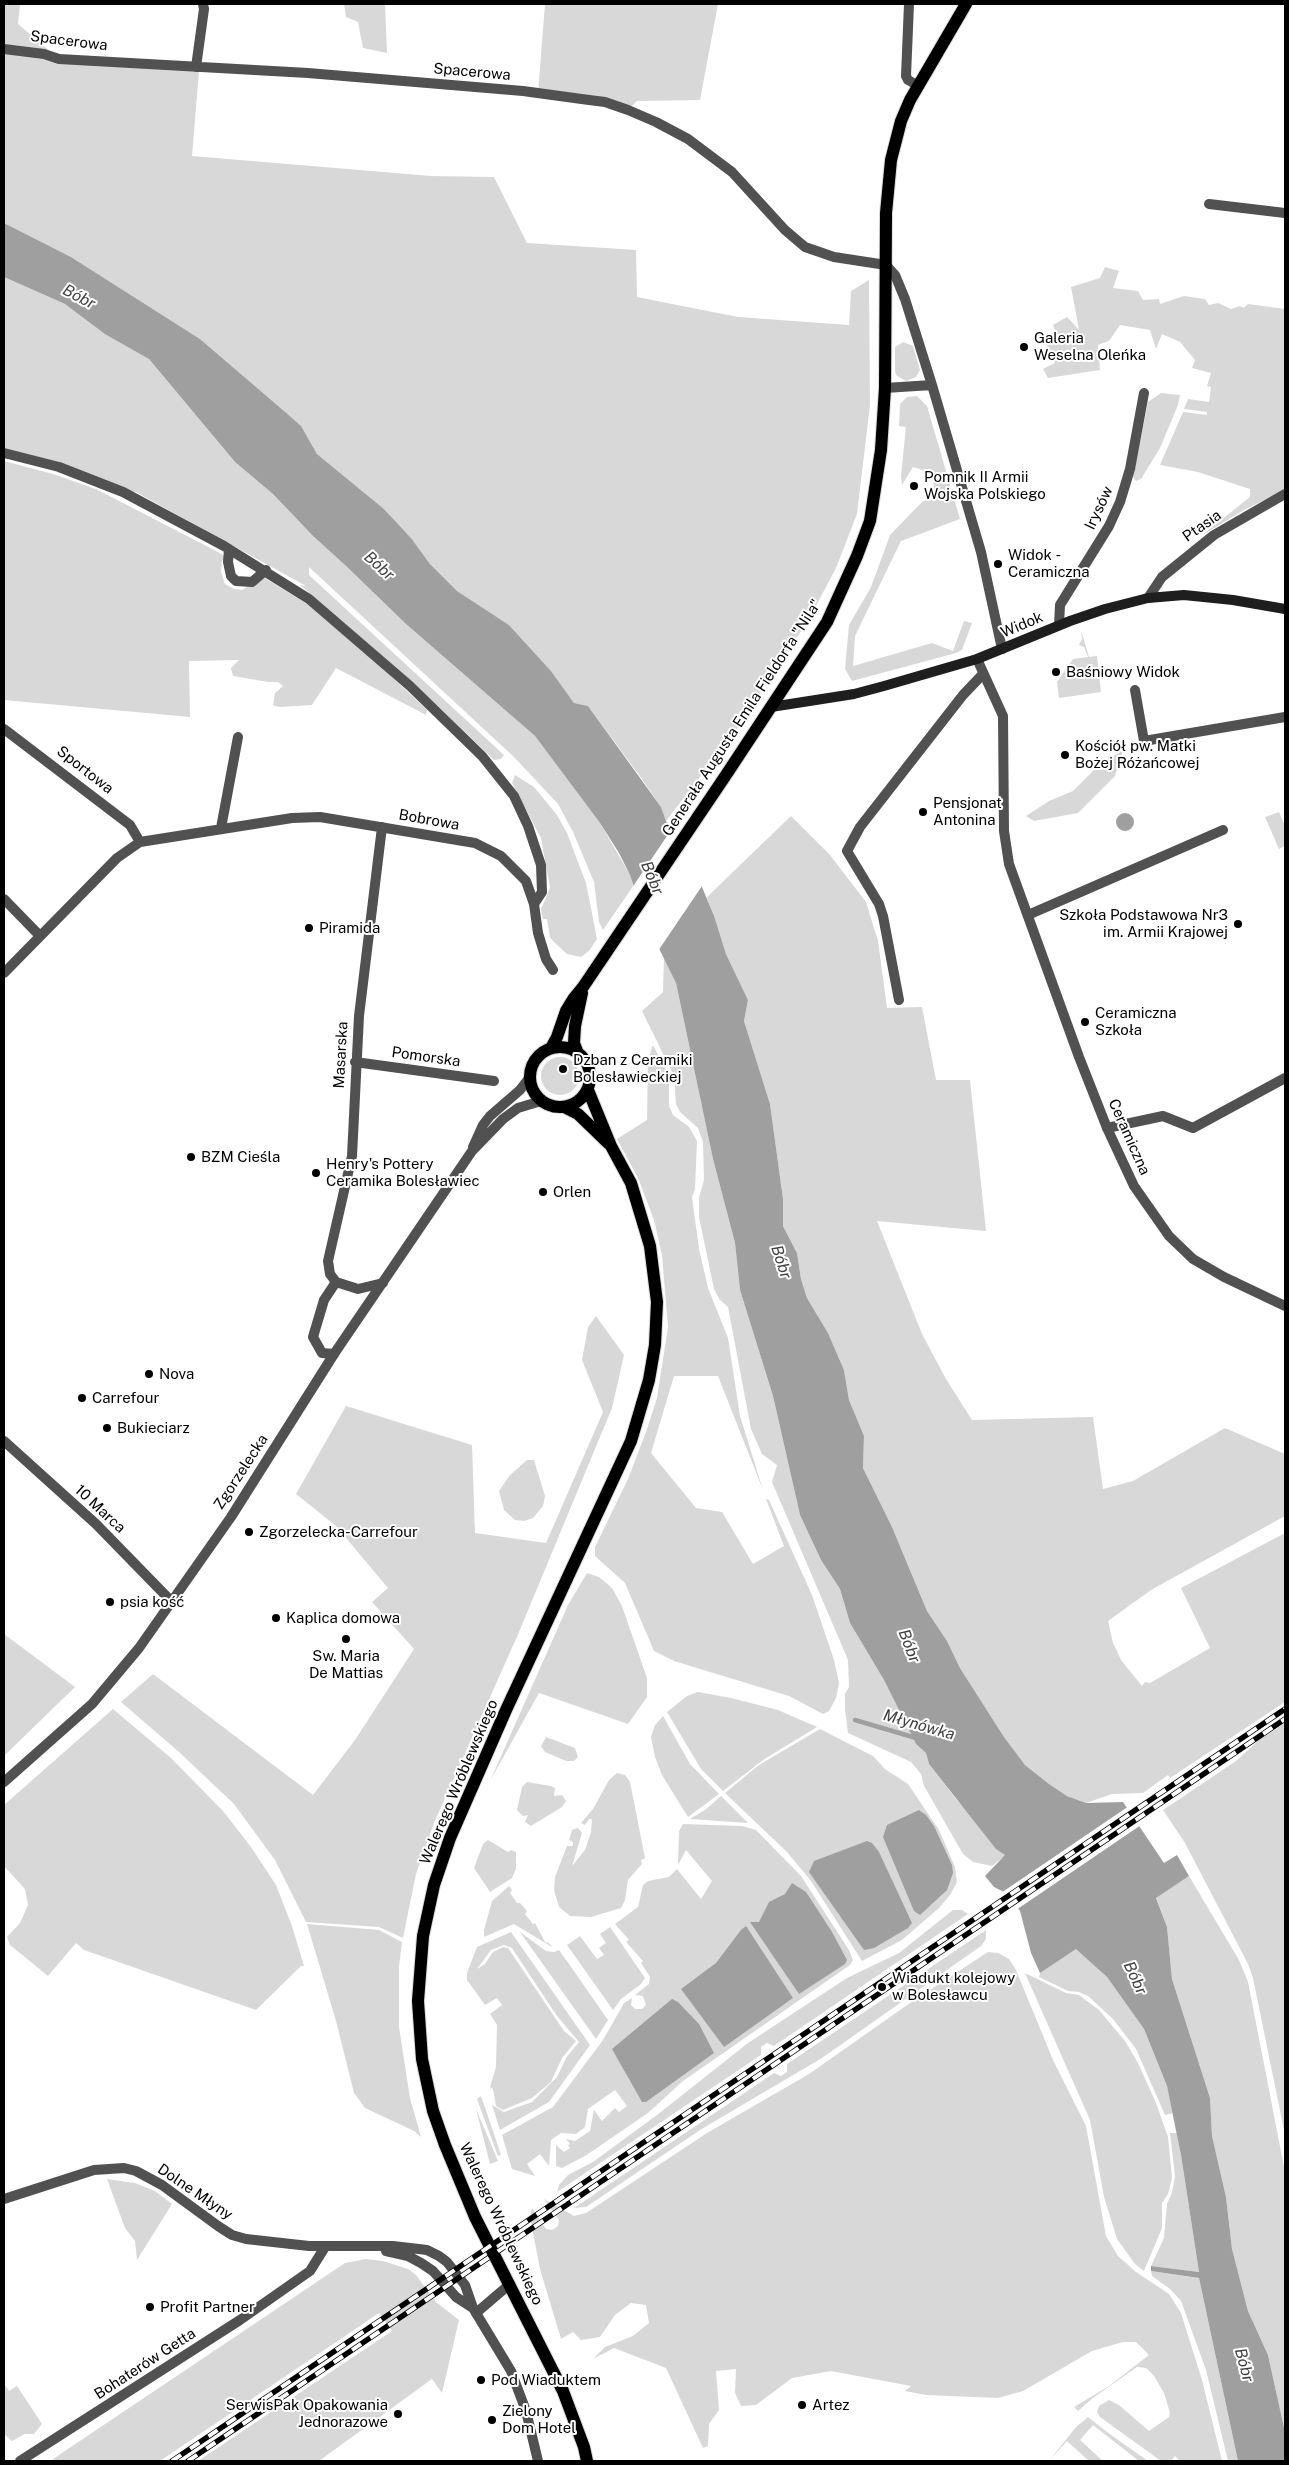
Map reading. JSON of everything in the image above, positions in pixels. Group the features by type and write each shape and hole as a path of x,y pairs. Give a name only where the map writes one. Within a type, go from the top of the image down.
{"main road":[{"name":"Generała Augusta Emila Fieldorfa \"Nila\"","path":"551,1048 558,1037 566,1011 584,987 771,707 826,622 846,584 870,521 880,459 884,388 886,213 891,160 901,121 917,85 966,4"},
{"name":"Widok","path":"771,707 854,694 977,659 1059,625 1105,609 1148,598 1184,595 1233,600 1285,609"},
{"name":"Generała Augusta Emila Fieldorfa \"Nila\"","path":"577,1051 574,1043 574,1026 584,987"},
{"path":"564,1047 577,1051 588,1064 591,1074 588,1090 580,1101 566,1108 549,1106 541,1101 533,1090 530,1077 532,1064 537,1057 551,1048 564,1047"},
{"name":"Walerego Wróblewskiego","path":"587,2461 564,2391 458,2180 433,2111 422,2059 418,2001 423,1936 434,1885 469,1793 632,1441 643,1405 655,1340 657,1302 650,1246 637,1199 611,1146 588,1090"},
{"name":"Walerego Wróblewskiego","path":"566,1108 578,1114 611,1146"}],"street":[{"path":"196,67 202,4"},
{"path":"909,4 906,76 908,80 917,85"},
{"name":"Spacerowa","path":"4,48 44,54 59,59 387,79 524,91 605,102 656,122 704,149 738,178 785,230 805,247 834,257 886,265"},
{"path":"1210,204 1285,213"},
{"path":"886,265 895,275 905,298 932,385 981,552 1002,649"},
{"path":"884,388 932,385"},
{"name":"Irysów","path":"1059,625 1060,605 1109,526 1120,502 1130,469 1144,393"},
{"path":"4,453 58,466 124,492 266,570 309,599 410,686 482,756 514,796 528,826 541,865 542,892 534,904"},
{"name":"Ptasia","path":"1148,598 1162,578 1214,535 1285,494"},
{"path":"229,549 228,562 231,576 236,581 252,582 266,570"},
{"name":"Ceramiczna","path":"977,659 1003,716 1004,831 1009,864 1107,1128 1142,1201 1180,1248 1224,1277 1285,1306"},
{"path":"899,1000 883,916 878,904 846,851 860,827 963,695 984,674"},
{"path":"1135,690 1144,741 1285,717"},
{"name":"Sportowa","path":"4,729 130,825 140,842"},
{"path":"221,828 238,737"},
{"name":"Bobrowa","path":"4,973 117,858 140,842 292,818 320,817 475,843 487,848 514,867 526,881 534,904 538,934 546,959 553,970"},
{"name":"Masarska","path":"336,1282 330,1274 328,1261 352,1156 355,1062 382,827"},
{"path":"1028,915 1223,830"},
{"path":"4,899 40,936"},
{"name":"Pomorska","path":"355,1062 494,1082"},
{"name":"Zgorzelecka","path":"472,1151 483,1125 495,1110 520,1090 530,1077"},
{"path":"1107,1128 1163,1116 1192,1128 1285,1078"},
{"name":"Zgorzelecka","path":"4,1782 92,1704 139,1648 231,1516 334,1354 472,1151 510,1113 518,1108 541,1101"},
{"path":"334,1354 322,1354 313,1337 324,1300 336,1282 358,1289 370,1288 383,1283"},
{"name":"10 Marca","path":"4,1441 96,1524 172,1602"},
{"name":"Dolne Młyny","path":"4,2199 94,2170 124,2168 136,2171 162,2185 232,2234 263,2243 427,2250 447,2262 465,2285 474,2310 511,2371 530,2423 538,2461"},
{"name":"Bohaterów Getta","path":"20,2461 157,2375 272,2298 310,2271 325,2247"},
{"name":"Dolne Młyny","path":"373,2247 408,2256 421,2262 433,2271 456,2297 474,2310"},
{"path":"474,2310 510,2284"}],"shaded area":[{"path":"4,4 20,4 18,24 59,59 199,71 192,156 431,176 494,177 527,243 636,250 637,297 738,317 849,325 851,291 869,280 870,405 857,514 836,568 809,619 734,733 666,821 661,807 588,706 574,703 551,671 509,625 457,591 430,564 411,538 384,509 317,454 301,427 200,339 71,257 4,223"},
{"path":"344,4 385,4 387,53 363,48 358,22 346,17"},
{"path":"545,4 718,4 700,100 637,101 628,110 538,93"},
{"path":"1105,267 1119,271 1113,288 1138,291 1143,300 1159,299 1160,304 1184,296 1205,299 1209,305 1218,303 1231,309 1240,306 1244,308 1248,304 1285,309 1285,490 1244,510 1201,536 1250,497 1250,489 1198,472 1160,465 1183,412 1207,415 1207,412 1184,409 1188,399 1209,402 1211,387 1207,386 1211,373 1192,368 1195,360 1180,342 1162,334 1156,349 1150,330 1120,325 1109,341 1098,345 1100,370 1048,378 1043,369 1055,363 1045,340 1057,335 1053,325 1067,317 1079,330 1071,287 1100,278"},
{"path":"4,277 65,304 149,359 235,462 273,494 313,536 406,624 535,736 600,823 634,885 603,930 599,922 594,882 573,832 558,804 514,757 309,567 309,575 504,755 501,759 494,760 414,683 300,585 306,586 136,492 123,492 4,453"},
{"path":"903,342 913,346 920,370 916,377 906,381 897,376 895,372 895,347"},
{"path":"1161,393 1180,395 1178,405 1160,448 1141,479 1136,481 1133,477 1148,402"},
{"path":"917,396 927,406 960,519 901,541 855,636 853,666 932,643 953,651 964,621 972,623 962,650 956,653 852,681 845,669 849,625 871,587 890,535 923,501 932,499 934,493 933,473 913,467 902,485 901,476 906,427 899,426 900,404 907,397"},
{"path":"4,461 53,474 96,489 220,553 225,557 222,561 221,572 225,584 234,589 242,590 263,577 307,604 376,662 427,710 426,715 336,668 312,705 279,707 273,705 275,693 283,686 278,682 233,676 231,668 239,660 189,661 190,717 4,700"},
{"path":"1081,630 1089,657 1097,656 1101,692 1059,698 1057,682 1073,659 1088,657 1084,647 1079,645 1082,639"},
{"path":"1123,750 1115,776 1078,813 1034,821 1026,816 1049,801 1073,791 1100,764"},
{"path":"515,775 534,787 557,815 567,833 586,883 597,939 589,951 581,957 567,954 553,941 550,937 547,919 543,919 541,909 550,888 541,838 512,783"},
{"path":"1279,812 1285,826 1285,846 1279,849 1265,817"},
{"path":"791,816 830,855 866,902 878,941 887,1008 922,1007 936,1080 970,1080 986,1231 877,1221 922,1334 946,1379 972,1420 1093,1417 1103,1489 1133,1481 1225,1428 1285,1454 1285,1516 1151,1590 1108,1621 1113,1643 1121,1660 1142,1686 1145,1682 1150,1683 1210,1648 1181,1588 1285,1533 1285,1702 1170,1778 1168,1775 1143,1793 1112,1794 1086,1803 1067,1796 1025,1765 1004,1737 960,1668 947,1641 927,1611 892,1527 863,1468 864,1436 849,1400 844,1370 828,1333 807,1298 801,1279 797,1253 783,1226 783,1199 770,1104 744,1021 748,1000 726,954 707,897"},
{"path":"664,957 676,983 713,1159 735,1243 740,1290 773,1396 800,1515 821,1560 840,1589 850,1623 884,1680 916,1744 926,1753 929,1764 956,1799 1006,1855 992,1866 973,1862 963,1854 924,1786 921,1774 911,1762 848,1733 845,1694 849,1687 848,1660 772,1482 777,1465 762,1454 751,1429 728,1307 720,1300 714,1289 699,1217 699,1198 704,1180 703,1142 698,1128 680,1112 676,1104 674,1076 642,1011 663,992"},
{"path":"653,1045 669,1076 669,1106 673,1115 689,1127 697,1141 695,1189 692,1197 699,1249 708,1288 728,1338 740,1416 763,1490 718,1376 674,1376 651,1453 696,1508 722,1512 753,1564 784,1546 766,1499 769,1500 812,1595 834,1660 839,1683 836,1698 829,1711 823,1714 789,1696 674,1661 654,1651 625,1583 595,1556 595,1547 628,1479 657,1398 668,1327 662,1255 654,1220 638,1178 617,1139 647,1120 648,1060"},
{"path":"560,1057 567,1058 573,1063 578,1069 578,1083 573,1089 567,1094 560,1095 553,1094 547,1089 542,1083 541,1076 542,1069 547,1063 553,1058"},
{"path":"596,1316 624,1355 612,1408 519,1632 434,1823 416,1874 403,1938 379,1927 306,1922 275,1860 234,1804 179,1752 121,1702 153,1674 313,1795 355,1740 414,1649 372,1602 388,1588 336,1526 296,1494 346,1406 472,1445 475,1533 546,1543 603,1412 582,1360 588,1327"},
{"path":"527,1460 534,1460 545,1496 543,1506 533,1518 524,1521 515,1520 504,1510 499,1491 510,1475"},
{"path":"587,1573 599,1577 612,1588 622,1606 647,1678 647,1697 628,1724 539,1693 490,1781 568,1605"},
{"path":"4,1634 75,1687 4,1756"},
{"path":"698,1692 778,1710 817,1727 763,1760 723,1791 701,1769 667,1712 687,1696"},
{"path":"113,1709 171,1758 223,1811 251,1847 276,1885 292,1926 304,1966 301,1966 256,2010 84,1950 76,1943 48,1976 10,1945 7,1937 20,1923 28,1905 25,1889 4,1866 4,1805"},
{"path":"663,1716 690,1764 719,1794 688,1817 662,1775 655,1757 651,1737 655,1725"},
{"path":"1285,1723 1285,2135 1253,1978 1248,1964 1185,1843 1163,1810 1236,1761 1259,1740"},
{"path":"820,1729 873,1756 885,1769 908,1784 939,1830 955,1867 957,1882 950,1895 939,1908 902,1940 862,1961 811,1881 787,1852 725,1793 759,1765"},
{"path":"546,1737 575,1748 578,1757 574,1761 566,1761 545,1752 541,1746"},
{"path":"617,1773 625,1775 630,1782 645,1858 641,1860 642,1864 628,1880 625,1900 621,1908 591,1917 570,1916 559,1907 554,1890 555,1877 567,1846 573,1846 573,1842 569,1840 572,1830 578,1828 582,1833 572,1866 585,1850 591,1832 592,1819 589,1819 585,1825 581,1823 593,1809 609,1780"},
{"path":"527,1782 551,1786 555,1788 554,1796 562,1795 566,1801 562,1807 531,1826 525,1822 528,1815 523,1816 517,1810 522,1787"},
{"path":"721,1796 748,1823 690,1819 705,1810"},
{"path":"683,1824 742,1826 756,1830 801,1876 849,1950 853,1960 850,1965 683,2081 648,2113 585,2156 562,2168 556,2166 556,2145 564,2152 570,2148 568,2145 570,2144 566,2139 575,2141 590,2131 594,2110 602,2121 615,2108 619,2112 627,2106 615,2090 588,2109 585,2127 576,2134 561,2133 551,2140 549,2166 540,2154 527,2164 535,2176 512,2169 502,2135 553,2107 603,2040 624,2003 632,1998 631,2005 635,2009 642,2009 646,2005 643,1996 635,1995 649,1984 650,1977 641,1963 643,1961 626,1942 629,1940 615,1924 638,1907 643,1885 648,1881 669,1877 677,1869 701,1899 712,1881 686,1850 678,1865 679,1831"},
{"path":"488,1840 508,1852 511,1850 516,1852 516,1869 512,1878 490,1892 474,1868 483,1844"},
{"path":"1189,1876 1239,1960 1248,1982 1285,2172 1285,2432 1268,2355 1248,2311 1232,2249 1226,2197 1212,2136 1210,2098 1172,1979 1167,1927 1156,1897"},
{"path":"509,1886 512,1890 510,1893 517,1903 520,1903 527,1911 525,1914 533,1924 535,1923 545,1942 549,1943 552,1947 514,1924 484,1937 484,1930 492,1901"},
{"path":"953,1910 962,1910 968,1914 774,2046 767,2043 761,2047 761,2055 557,2192 559,2185 568,2175 593,2162 657,2115 748,2043 847,1978 899,1953"},
{"path":"307,1924 379,1930 402,1942 399,1966 399,2027 410,2098 421,2137 414,2131 365,2108 354,2093 336,2021"},
{"path":"610,1927 645,1978 641,1984 621,1999 613,2010 567,1945 580,1936 597,1959 604,1955 599,1948 606,1943 600,1934"},
{"path":"986,1930 986,1939 981,1946 822,2058 700,2130 586,2207 574,2208 774,2073 781,2076 787,2072 787,2064"},
{"path":"511,1932 590,2045 549,2102 500,2130 492,2105 504,2112 532,2102 557,2077 566,2058 579,2042 557,2016 512,1948 504,1945 491,1950 477,1969 485,1964 493,1952 503,1947 508,1948 564,2031 576,2041 562,2058 551,2082 532,2098 503,2110 496,2106 493,2089 490,2087 496,2067 497,2025 490,2014 502,2005 497,1998 485,2005 467,1980 467,1973 477,1947"},
{"path":"520,1932 546,1951 554,1952 559,1950 569,1964 608,2020 596,2039"},
{"path":"1076,1948 1107,1977 1144,2029 1167,2086 1173,2113 1165,2115 1136,2049 1113,2019 1088,1996 1079,1992 1068,1991 1039,1977 1040,1973"},
{"path":"988,1952 998,1953 1009,1959 1016,1970 1053,2060 1086,2126 1106,2236 1118,2256 1136,2272 1169,2294 1181,2313 1202,2380 1222,2461 1180,2461 1175,2456 1171,2461 1161,2461 1100,2417 1097,2412 1099,2406 1109,2400 1119,2405 1149,2431 1169,2417 1170,2413 1164,2393 1154,2376 1146,2368 1137,2367 1078,2411 1074,2407 1109,2386 1149,2355 1136,2342 1123,2342 1092,2351 1023,2391 998,2398 926,2395 905,2391 911,2386 831,2371 792,2378 756,2405 741,2406 735,2393 736,2369 716,2371 719,2410 709,2424 708,2446 703,2448 666,2368 614,2348 593,2359 605,2347 633,2336 649,2323 646,2305 631,2303 615,2315 600,2337 581,2340 573,2332 561,2339 540,2269 530,2217 532,2208 546,2229 552,2230 558,2226 559,2220 544,2199 574,2216 586,2213 707,2133 809,2074 910,2003"},
{"path":"1025,1973 1066,1993 1079,1995 1099,2010 1125,2041 1138,2063 1156,2103 1168,2137 1172,2178 1168,2194 1162,2203 1162,2228 1144,2271 1135,2264 1117,2239 1104,2197 1090,2120"},
{"path":"481,2096 501,2155 498,2156 477,2099"},
{"path":"476,2109 498,2161 490,2164"},
{"path":"1170,2133 1177,2133 1199,2272 1151,2266 1164,2238 1167,2204 1172,2193 1175,2176"},
{"path":"107,2179 135,2183 155,2191 172,2204 137,2260 135,2241 125,2228"},
{"path":"366,2259 383,2261 408,2269 416,2275 436,2302 459,2320 442,2393 432,2379 319,2461 198,2461 392,2331 379,2313 160,2461 50,2461 345,2263"},
{"path":"1151,2271 1199,2278 1238,2461 1228,2461 1206,2370 1181,2301 1170,2289 1152,2276"},
{"path":"4,2384 9,2391 17,2386 42,2424 34,2434 25,2434 12,2441 4,2434"},
{"path":"1088,2417 1148,2461 1139,2461 1093,2425 1080,2440 1103,2461 1089,2461 1067,2441 1049,2461 1076,2427"}],"water":[{"name":"Bóbr","path":"4,223 71,257 200,339 301,426 317,454 384,509 411,538 430,564 457,591 509,625 551,671 574,703 588,706 661,807 666,821 693,865 714,916 726,954 748,1000 744,1021 770,1104 783,1199 783,1226 797,1253 801,1279 807,1298 828,1333 844,1370 849,1400 864,1436 863,1468 892,1527 927,1611 947,1641 960,1668 1004,1737 1025,1765 1067,1796 1086,1803 1123,1802 1164,1863 1177,1855 1189,1876 1156,1898 1167,1927 1172,1979 1210,2098 1212,2136 1226,2197 1232,2249 1248,2311 1268,2355 1285,2432 1285,2461 1238,2461 1199,2278 1151,2271 1151,2266 1199,2272 1181,2155 1167,2086 1144,2029 1107,1977 1076,1949 1040,1973 1031,1953 1020,1911 1008,1894 994,1887 985,1876 1005,1855 996,1849 929,1764 926,1753 916,1744 884,1680 850,1623 840,1589 821,1560 800,1515 773,1396 740,1290 735,1243 713,1159 676,983 648,926 630,875 619,853 600,823 535,736 406,624 313,536 273,494 235,462 149,359 105,334 65,304 4,277"},
{"path":"1121,813 1129,813 1134,818 1132,829 1121,831 1116,826 1116,818"},
{"path":"919,1810 926,1815 934,1826 952,1865 953,1873 947,1890 920,1915 914,1911 883,1837 887,1825"},
{"path":"867,1841 872,1843 879,1852 912,1923 908,1928 874,1948 864,1950 809,1872 814,1861"},
{"path":"792,1883 806,1892 832,1932 847,1960 845,1964 799,1994 750,1922 759,1922 769,1902 785,1894"},
{"path":"746,1926 793,1998 724,2047 681,1989 716,1963"},
{"path":"672,1999 678,2002 699,2024 714,2053 646,2102 642,2102 612,2049"}],"pier":[{"path":"673,827 704,883 658,951 646,927 632,888"},
{"path":"1129,1806 1141,1825 1016,1910 1006,1896 996,1891 1001,1893"}],"waterway":[{"name":"Młynówka","path":"855,1720 916,1738"}],"railway":[{"path":"172,2461 1285,1709"},
{"path":"188,2461 1285,1719"}],"place":[{"name":"Galeria Weselna Oleńka","path":"1024,347"},
{"name":"Pomnik II Armii Wojska Polskiego","path":"914,486"},
{"name":"Widok - Ceramiczna","path":"998,564"},
{"name":"Baśniowy Widok","path":"1056,672"},
{"name":"Kościół pw. Matki Bożej Różańcowej","path":"1065,755"},
{"name":"Pensjonat Antonina","path":"923,812"},
{"name":"Szkoła Podstawowa Nr3 im. Armii Krajowej","path":"1238,924"},
{"name":"Piramida","path":"309,928"},
{"name":"Ceramiczna Szkoła","path":"1085,1022"},
{"name":"Dzban z Ceramiki Bolesławieckiej","path":"563,1069"},
{"name":"BZM Cieśla","path":"191,1157"},
{"name":"Henry's Pottery Ceramika Bolesławiec","path":"316,1173"},
{"name":"Orlen","path":"543,1192"},
{"name":"Nova","path":"149,1374"},
{"name":"Carrefour","path":"82,1398"},
{"name":"Bukieciarz","path":"107,1428"},
{"name":"Zgorzelecka-Carrefour","path":"249,1532"},
{"name":"psia kość","path":"110,1602"},
{"name":"Kaplica domowa","path":"276,1618"},
{"name":"Sw. Maria De Mattias","path":"346,1639"},
{"name":"Wiadukt kolejowy w Bolesławcu","path":"882,1987"},
{"name":"Profit Partner","path":"150,2307"},
{"name":"Pod Wiaduktem","path":"481,2380"},
{"name":"Artez","path":"802,2405"},
{"name":"SerwisPak Opakowania Jednorazowe","path":"398,2414"},
{"name":"Zielony Dom Hotel","path":"492,2420"}]}
